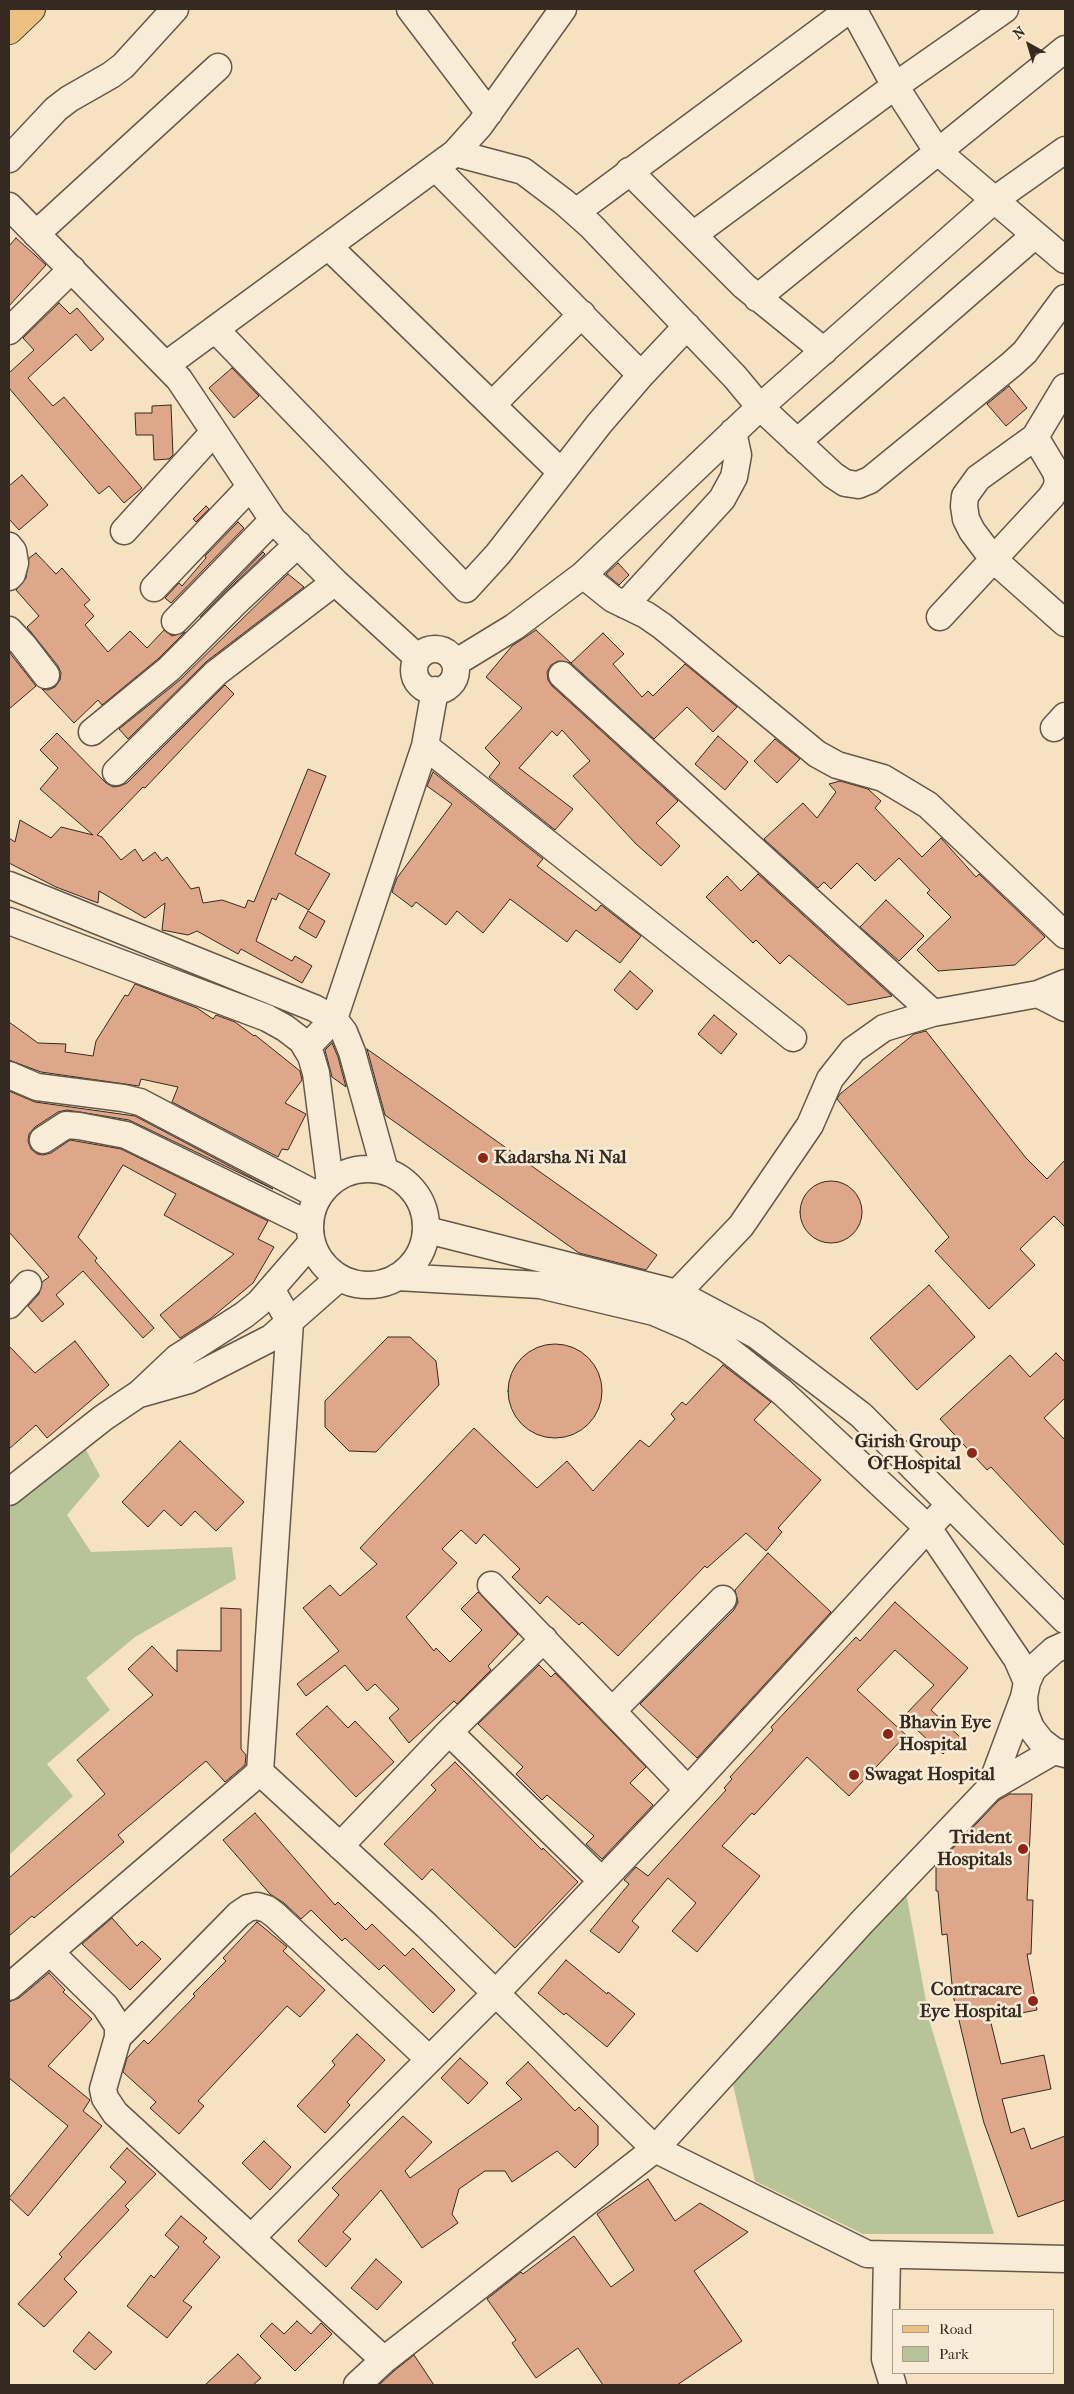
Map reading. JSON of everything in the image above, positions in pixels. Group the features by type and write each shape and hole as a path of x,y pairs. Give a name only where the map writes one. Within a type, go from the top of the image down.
{"main road":[{"path":"9,30 31,9"}],"street":[{"path":"9,159 56,109 123,66 175,9"},
{"path":"410,9 490,113"},
{"path":"166,366 446,160 468,141 490,113 563,9"},
{"path":"693,235 896,86 1005,9"},
{"path":"576,212 629,171 857,11 896,86 937,151 993,201 1065,260"},
{"path":"757,298 1065,49"},
{"path":"36,234 218,67"},
{"path":"455,663 514,627 582,575 760,407 993,201 1065,150"},
{"path":"446,160 523,171 576,212 592,226 687,326 760,407 833,475 845,483 858,485 870,480 1012,364 1025,352 1065,298"},
{"path":"446,160 582,314 642,375"},
{"path":"629,171 757,298 824,351"},
{"path":"9,206 179,379 273,520 418,658"},
{"path":"797,442 1035,235"},
{"path":"328,246 561,472"},
{"path":"9,331 72,269"},
{"path":"492,405 582,314"},
{"path":"215,329 466,589 498,554 561,472 642,375 687,326"},
{"path":"1061,612 993,559 972,531 966,519 964,506 965,496 978,478 1035,437 1065,389"},
{"path":"124,531 214,432"},
{"path":"625,605 722,499 734,477 738,456 733,432"},
{"path":"940,617 993,559 1058,504 1056,472 1035,437"},
{"path":"154,588 250,487"},
{"path":"175,621 273,520"},
{"path":"92,732 169,669 298,544"},
{"path":"9,546 13,551 14,563 12,574 9,577"},
{"path":"582,575 625,605 646,615 662,626 817,754 837,765 883,778 928,805 1065,934"},
{"path":"116,772 216,673 336,582"},
{"path":"9,630 23,644 46,675"},
{"path":"428,650 441,650 452,657 455,663 455,676 448,686 436,690 423,687 415,676 415,664 418,658 428,650"},
{"path":"562,675 933,1013"},
{"path":"306,1048 334,1019 425,746 436,690"},
{"path":"425,746 793,1038"},
{"path":"9,1492 103,1418 140,1394 177,1358 244,1315 271,1289 311,1234 324,1189 316,1074 302,1041 285,1028 267,1018 9,920 17,888 314,1008 334,1019 344,1032 352,1052 386,1171"},
{"path":"665,1316 677,1293 741,1226 810,1125 830,1079 853,1050 884,1028 933,1013 1038,994 1065,983"},
{"path":"1038,994 1065,1008"},
{"path":"9,1075 37,1086 140,1102 324,1189"},
{"path":"43,1140 66,1125 126,1136 311,1234 318,1257 327,1269 339,1278 353,1283 368,1285 383,1283 397,1277 412,1265 422,1249 427,1230 424,1211 416,1193 403,1180 386,1171 371,1168 342,1174 324,1189"},
{"path":"427,1230 677,1293 756,1335 861,1415 1065,1620"},
{"path":"397,1277 540,1285 654,1312 691,1328 726,1348 782,1392 928,1528 1017,1659 1025,1689 1025,1713 1031,1728 1041,1741 1060,1753"},
{"path":"140,1394 189,1380 271,1338 339,1278"},
{"path":"9,1305 28,1284"},
{"path":"9,1987 51,1953 260,1772 290,1322 271,1289"},
{"path":"252,2237 496,1993 688,1790 950,1504"},
{"path":"491,1585 688,1790"},
{"path":"612,1711 722,1599"},
{"path":"340,1846 449,1732 544,1640"},
{"path":"990,1788 1033,1669 1042,1658 1065,1645"},
{"path":"449,1732 602,1881"},
{"path":"357,2385 384,2360 655,2149 862,1922 990,1788 1060,1753"},
{"path":"260,1772 496,1993 655,2149 867,2254 1065,2259"},
{"path":"118,2037 239,1914 248,1908 257,1906 267,1909 275,1915 429,2059"},
{"path":"51,1953 115,2018 118,2026 118,2037 104,2089 110,2106 384,2360"},
{"path":"887,2255 885,2359 893,2385"}],"green space":[{"path":"85,1448 100,1476 67,1515 91,1552 232,1547 236,1579 135,1637 86,1678 110,1710 47,1764 73,1796 9,1855 9,1508"},
{"path":"906,1892 930,2023 994,2234 863,2234 755,2181 732,2080"}],"building":[{"path":"16,238 46,265 9,306 9,246"},
{"path":"59,303 70,314 77,308 104,339 91,351 76,334 28,378 53,406 64,397 142,488 124,503 109,486 99,494 9,388 9,373 34,350 23,338"},
{"path":"232,368 259,396 234,418 209,388"},
{"path":"1009,386 1027,408 1006,426 987,404"},
{"path":"171,405 173,455 169,459 154,460 153,435 136,435 135,413 152,413 152,406"},
{"path":"22,475 48,505 19,530 9,519 9,486"},
{"path":"206,506 209,509 196,522 193,519"},
{"path":"238,522 244,528 171,603 165,598 179,583 182,586 206,558 205,556"},
{"path":"263,552 265,554 200,617"},
{"path":"36,553 56,574 62,568 90,600 84,605 94,616 85,625 108,652 130,631 147,648 164,630 172,636 185,632 159,658 102,705 98,700 74,723 42,689 48,690 55,687 60,680 61,673 58,666 27,627 39,616 16,590 26,578 29,558"},
{"path":"618,563 629,575 619,585 606,574"},
{"path":"288,574 304,587 207,661 128,739 119,729 180,680"},
{"path":"536,630 571,663 558,661 551,665 547,672 548,680 552,686 678,801 656,823 680,846 661,866 636,844 573,776 590,761 562,730 557,736 552,731 519,768 573,809 555,830 489,777 500,763 485,748 522,708 486,677 512,646"},
{"path":"603,633 624,654 613,664 642,697 648,691 653,696 685,664 737,707 713,732 687,707 654,739 571,663"},
{"path":"9,652 36,686 9,709"},
{"path":"225,685 234,694 145,788 143,787 97,835 102,837 121,860 135,849 143,861 155,852 162,861 167,857 191,889 199,887 203,903 222,900 245,908 248,900 254,902 308,769 326,776 295,854 330,874 309,910 279,893 276,900 272,898 256,941 292,961 295,956 312,966 302,983 241,949 238,954 197,931 188,935 162,930 165,903 145,918 99,891 98,903 56,887 9,863 9,838 15,842 20,820 51,838 61,827 93,835 40,789 58,768 40,750 57,733 106,783 113,787 120,786 127,783"},
{"path":"718,736 748,762 725,790 695,764"},
{"path":"775,739 800,759 777,783 754,761"},
{"path":"433,772 543,859 537,866 596,911 601,905 641,936 620,963 576,930 567,942 510,899 483,933 457,911 446,925 416,902 412,907 392,892 397,878 452,804 427,786"},
{"path":"840,781 868,789 881,801 875,808 922,857 941,838 976,877 979,874 1045,937 1015,965 938,971 917,950 951,917 927,893 930,890 899,858 875,881 857,863 831,889 824,882 818,888 764,839 803,803 817,818 836,792 829,784"},
{"path":"758,874 892,996 848,1005 789,955 780,964 756,940 753,943 706,897 727,876 741,891"},
{"path":"886,900 924,936 899,961 860,927"},
{"path":"308,911 325,921 316,938 299,928"},
{"path":"630,971 653,991 637,1010 614,990"},
{"path":"135,984 197,1008 213,1019 216,1015 235,1022 255,1035 300,1071 302,1080 285,1103 306,1114 288,1150 282,1149 278,1157 172,1102 178,1087 141,1079 139,1086 41,1072 9,1060 9,1022 38,1043 66,1044 65,1052 93,1056 96,1041 125,995 128,996"},
{"path":"714,1015 737,1034 721,1054 698,1034"},
{"path":"926,1031 1026,1158 1047,1179 1065,1160 1065,1227 1054,1216 1020,1249 1035,1265 989,1309 935,1251 949,1237 837,1099 840,1094 914,1034"},
{"path":"332,1043 346,1087 332,1077 325,1050"},
{"path":"367,1049 657,1255 646,1270 579,1253 385,1115"},
{"path":"9,1091 35,1102 135,1116 273,1189 129,1120 67,1110 58,1112 35,1127 29,1134 28,1141 31,1149 37,1154 43,1155 51,1153 70,1140 121,1149 268,1221 258,1239 274,1247 253,1283 210,1319 180,1338 160,1315 234,1254 164,1215 176,1194 123,1165 78,1237 97,1258 95,1261 154,1328 143,1338 83,1271 56,1295 64,1304 42,1322 28,1306 39,1294 42,1282 49,1277 9,1232"},
{"path":"825,1181 837,1181 853,1190 860,1200 862,1212 860,1224 853,1234 837,1243 825,1243 814,1238 805,1229 800,1218 800,1206 805,1195 814,1186"},
{"path":"929,1285 975,1337 917,1390 870,1338"},
{"path":"388,1337 410,1337 436,1361 439,1385 376,1452 349,1451 325,1427 325,1401"},
{"path":"75,1341 109,1385 47,1438 36,1425 9,1449 9,1346 35,1373"},
{"path":"555,1344 573,1348 588,1358 598,1373 602,1391 598,1409 588,1424 573,1434 555,1438 537,1434 522,1424 512,1409 508,1391 512,1373 522,1358 537,1348"},
{"path":"1056,1353 1065,1362 1065,1398 1044,1418 1065,1440 1065,1546 991,1467 987,1470 940,1419 1010,1355 1030,1377"},
{"path":"723,1365 771,1402 754,1420 821,1480 778,1528 782,1532 766,1551 746,1533 707,1568 705,1566 618,1656 582,1622 579,1625 547,1596 540,1604 512,1577 520,1569 484,1534 476,1544 461,1530 442,1549 457,1563 406,1617 434,1651 436,1648 450,1662 482,1630 461,1609 478,1592 518,1634 488,1666 491,1670 457,1704 454,1701 409,1743 389,1718 399,1709 375,1684 367,1691 345,1665 306,1696 297,1684 339,1651 303,1608 330,1585 340,1596 377,1564 360,1548 474,1428 537,1488 567,1461 593,1491 640,1440 649,1447 675,1419 671,1414 682,1402 686,1405"},
{"path":"180,1441 244,1502 216,1531 195,1511 181,1526 164,1510 148,1527 122,1502"},
{"path":"768,1553 831,1612 697,1758 640,1704 734,1610 738,1602 735,1590"},
{"path":"895,1602 968,1668 931,1710 960,1737 943,1754 903,1717 934,1685 895,1650 857,1690 906,1735 849,1796 807,1757 754,1815 752,1813 722,1846 760,1876 697,1952 672,1931 696,1903 668,1878 632,1921 639,1927 619,1953 590,1931 629,1884 624,1880 636,1867 648,1876 726,1790 724,1788 732,1779 730,1777 773,1730 771,1727 856,1637 860,1641"},
{"path":"221,1608 241,1609 241,1749 246,1755 245,1765 225,1782 206,1761 118,1835 124,1842 34,1918 32,1916 9,1936 9,1878 105,1794 77,1760 153,1695 128,1669 152,1646 177,1672 177,1650 221,1651"},
{"path":"539,1665 551,1677 555,1673 646,1767 630,1783 653,1805 602,1859 586,1844 594,1836 547,1795 542,1800 516,1774 523,1767 478,1724"},
{"path":"327,1706 348,1728 355,1721 394,1762 356,1797 296,1734"},
{"path":"455,1762 542,1850 543,1848 578,1882 515,1948 432,1869 422,1880 384,1844 436,1790 431,1785"},
{"path":"1010,1794 1032,1794 1027,1900 1033,1900 1031,1954 1027,1954 1037,2010 990,2019 1001,2064 1044,2055 1051,2089 1002,2099 1011,2133 1024,2128 1031,2149 1065,2136 1065,2200 1018,2217 984,2123 977,2096 953,1995 947,1934 942,1935 938,1891 936,1891 936,1866 999,1800"},
{"path":"255,1813 335,1905 338,1902 366,1930 372,1924 405,1956 413,1948 455,1990 433,2013 384,1965 379,1970 345,1938 342,1941 311,1910 301,1919 284,1903 270,1894 223,1840"},
{"path":"112,1918 137,1946 142,1941 161,1959 130,1990 82,1944"},
{"path":"257,1922 287,1947 283,1951 325,1990 300,2017 287,2006 198,2101 204,2106 179,2134 150,2108 156,2102 123,2072 127,2058 144,2040 148,2044 195,1996 193,1994 226,1961 223,1958"},
{"path":"566,1960 607,1994 608,1992 635,2014 607,2047 566,2013 564,2015 538,1993"},
{"path":"49,1973 65,1990 63,1992 92,2019 48,2066 90,2100 83,2111 102,2126 28,2216 9,2198 68,2126 9,2078 9,2002 19,1998"},
{"path":"357,2034 385,2060 347,2102 350,2105 325,2133 297,2106 335,2065 332,2061"},
{"path":"460,2058 488,2083 468,2104 441,2078"},
{"path":"528,2062 575,2111 579,2107 598,2126 598,2145 575,2168 557,2151 512,2182 505,2171 485,2171 459,2189 452,2214 458,2223 422,2248 381,2190 343,2232 351,2239 326,2267 298,2241 339,2195 332,2188 403,2116 432,2142 405,2171 410,2178 522,2099 506,2083"},
{"path":"264,2141 291,2167 270,2190 242,2163"},
{"path":"127,2148 156,2174 125,2206 129,2210 64,2279 77,2292 44,2327 18,2304 62,2257 59,2254 126,2182 110,2167"},
{"path":"648,2179 675,2221 700,2203 748,2232 694,2271 742,2341 677,2385 603,2385 578,2348 536,2378 512,2343 516,2340 487,2299 521,2272 523,2274 574,2236 611,2287 634,2270 597,2214"},
{"path":"181,2216 207,2238 203,2242 220,2257 183,2301 192,2307 167,2338 127,2306 151,2275 154,2278 179,2247 165,2235"},
{"path":"376,2259 402,2282 377,2310 351,2288"},
{"path":"297,2321 311,2334 321,2323 332,2334 295,2371 260,2336 272,2323 284,2334"},
{"path":"89,2332 112,2352 95,2370 73,2351"},
{"path":"238,2354 261,2378 253,2385 205,2385"},
{"path":"414,2355 434,2385 379,2385 394,2371"}],"place":[{"name":"Kadarsha Ni Nal","path":"483,1158"},
{"name":"Girish Group Of Hospital","path":"972,1453"},
{"name":"Bhavin Eye Hospital","path":"888,1734"},
{"name":"Swagat Hospital","path":"854,1775"},
{"name":"Trident Hospitals","path":"1023,1849"},
{"name":"Contracare Eye Hospital","path":"1033,2001"}]}
